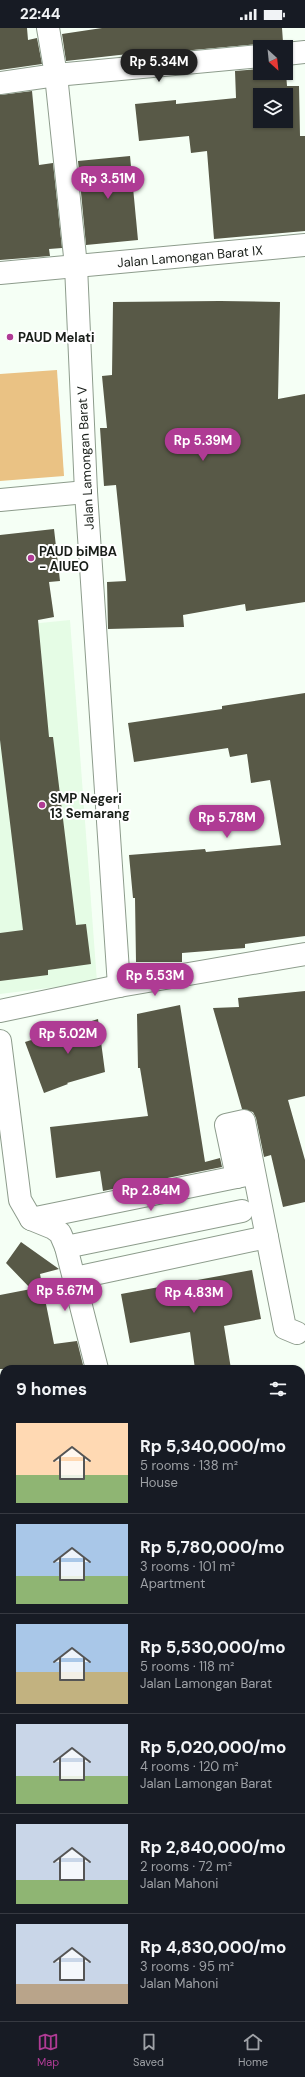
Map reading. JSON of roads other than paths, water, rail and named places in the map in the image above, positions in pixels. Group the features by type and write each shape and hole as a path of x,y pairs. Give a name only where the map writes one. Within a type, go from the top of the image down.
{"street":[{"name":"Jalan Lamongan Barat V","path":"48,28 56,75 76,266 86,492 119,986"},
{"path":"293,53 305,52"},
{"path":"0,82 56,75 253,57"},
{"name":"Jalan Lamongan Barat IX","path":"0,273 305,245"},
{"path":"0,500 86,492"},
{"path":"0,1011 119,986 305,954"},
{"path":"0,1041 20,1200 31,1219 53,1228 60,1233 66,1246 96,1365"},
{"path":"31,1219 245,1176 267,1237 285,1328 297,1333"},
{"path":"66,1246 242,1211"},
{"path":"74,1278 267,1237"}],"place":[{"name":"PAUD Melati","path":"10,337"},
{"name":"PAUD biMBA - AIUEO","path":"31,558"},
{"name":"SMP Negeri 13 Semarang","path":"42,805"}]}
